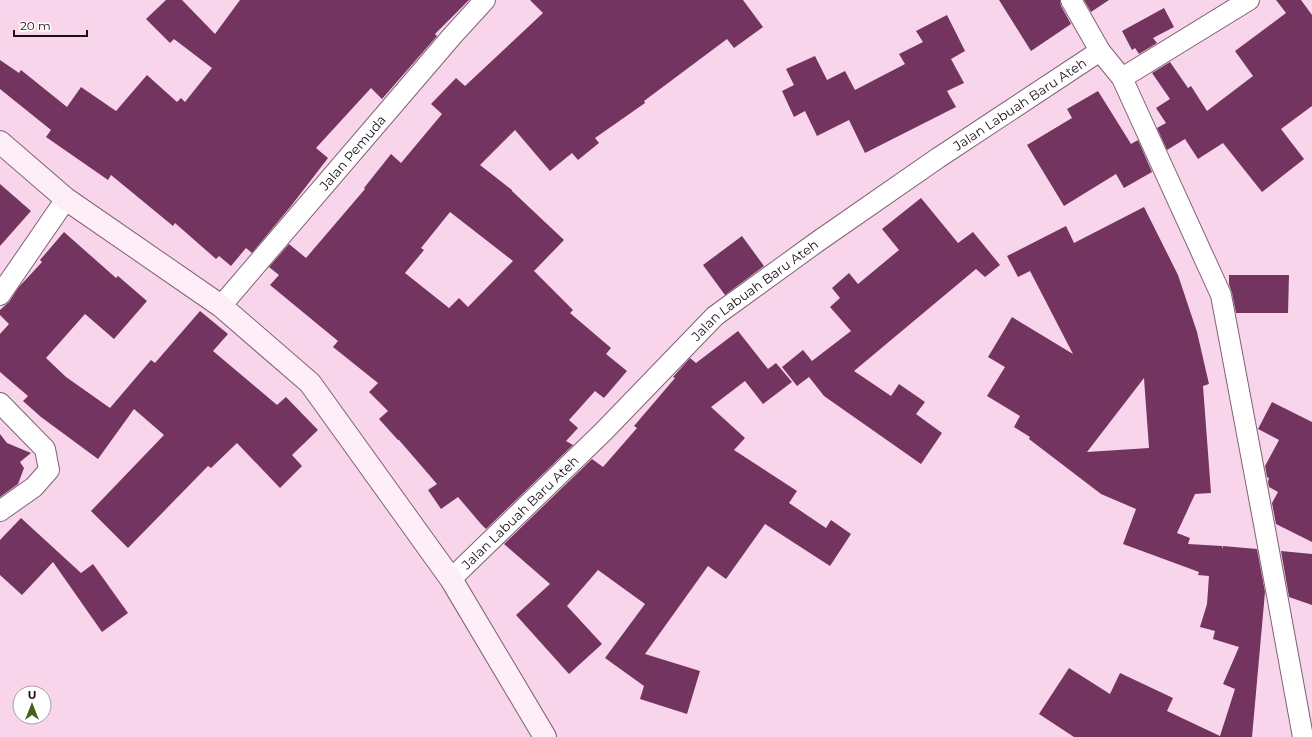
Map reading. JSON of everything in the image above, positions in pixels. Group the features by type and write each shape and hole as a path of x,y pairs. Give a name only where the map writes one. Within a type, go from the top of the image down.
{"main road":[{"path":"0,142 66,199 221,306 310,383 451,579 545,737"}],"street":[{"name":"Jalan Pemuda","path":"221,306 484,0"},
{"path":"1071,0 1100,51 1122,78 1221,295 1303,737"},
{"path":"1122,78 1249,0"},
{"name":"Jalan Labuah Baru Ateh","path":"451,579 603,432 715,316 817,242 938,158 1100,51"},
{"path":"0,295 66,199"},
{"path":"0,403 45,449 48,470 34,487 0,511"}],"building":[{"path":"166,0 182,0 215,34 240,0 469,0 435,34 437,36 382,99 371,88 316,148 328,158 252,253 246,248 231,266 219,256 216,259 175,223 173,226 111,175 108,180 46,137 51,130 0,89 0,60 19,73 21,70 67,107 81,87 116,111 147,75 177,102 181,98 185,102 212,68 174,39 170,43 146,19"},
{"path":"530,0 743,0 763,27 734,48 727,39 644,101 645,103 595,138 599,143 578,160 572,153 550,171 515,130 480,165 512,190 564,240 534,271 573,310 570,313 611,348 606,354 627,371 604,398 595,391 569,420 578,428 566,441 573,445 486,529 458,497 441,509 428,490 437,484 379,419 388,411 369,392 378,383 333,347 338,341 270,285 279,275 269,267 289,244 306,258 365,189 364,188 391,154 401,163 442,114 431,104 456,78 465,86 543,13","holes":["450,212 513,261 468,307 459,298 449,308 405,273 424,250 421,248"]},
{"path":"999,0 1060,0 1061,6 1071,24 1031,51"},
{"path":"1084,0 1109,0 1091,12"},
{"path":"1276,0 1301,0 1312,15 1312,106 1281,129 1304,159 1262,192 1223,143 1198,159 1185,139 1167,150 1157,128 1166,123 1156,108 1170,99 1152,73 1170,62 1188,88 1191,86 1207,111 1253,76 1235,51 1286,13"},
{"path":"1164,8 1174,27 1153,38 1157,43 1139,54 1135,48 1132,50 1122,31"},
{"path":"947,15 965,51 951,59 964,83 947,91 956,107 865,153 849,120 817,136 805,111 794,117 782,91 794,85 786,69 815,56 827,80 845,71 855,90 905,64 899,54 923,42 916,31"},
{"path":"1098,91 1131,144 1138,140 1152,172 1124,188 1116,174 1064,206 1027,145 1072,118 1067,109"},
{"path":"0,184 31,211 0,246"},
{"path":"921,198 958,243 973,232 1000,265 985,277 976,269 854,371 891,396 899,384 925,402 916,414 942,433 921,464 824,396 809,377 797,386 782,367 803,350 812,361 851,331 830,307 840,298 832,288 849,273 858,284 899,250 882,229"},
{"path":"1144,207 1178,275 1197,332 1209,384 1203,386 1211,493 1195,494 1177,533 1190,538 1188,544 1222,546 1222,549 1223,546 1257,549 1265,592 1252,737 1074,737 1039,714 1069,668 1110,694 1120,673 1173,698 1167,711 1220,736 1235,689 1223,684 1239,647 1213,639 1215,631 1200,627 1207,604 1209,576 1198,575 1199,572 1123,544 1136,509 1101,494 1029,439 1030,437 1014,427 1020,416 987,396 1005,367 988,357 1012,317 1073,354 1030,271 1018,277 1007,256 1066,226 1074,243","holes":["1144,378 1149,448 1087,452"]},
{"path":"64,232 116,278 118,276 147,301 114,339 85,314 46,358 66,377 110,408 151,360 155,363 200,311 228,334 213,351 277,405 286,397 318,430 292,455 302,466 280,488 237,443 211,468 208,466 128,548 91,511 164,435 134,409 98,459 41,417 23,401 28,396 0,372 0,334 9,324 0,315 0,310 9,302 18,288 42,262 40,260"},
{"path":"742,236 764,266 725,295 703,265"},
{"path":"1229,275 1289,275 1288,313 1236,313 1229,284"},
{"path":"738,331 768,369 776,363 792,382 763,404 745,381 711,407 745,438 734,450 797,491 789,503 826,528 831,520 851,534 830,566 765,524 726,579 708,566 645,654 700,671 687,714 640,699 644,686 605,658 645,604 598,570 567,606 602,644 569,674 516,615 550,584 504,544 592,459 603,467 637,428 634,426 690,358 696,363"},
{"path":"1272,402 1312,422 1312,542 1276,524 1272,503 1278,492 1269,487 1269,478 1267,477 1265,466 1279,440 1258,429"},
{"path":"0,434 7,443 31,453 20,462 24,468 18,484 0,497"},
{"path":"21,518 81,573 93,564 128,613 102,632 53,562 22,595 0,575 0,540"},
{"path":"1281,551 1312,554 1312,605 1289,597"}]}
